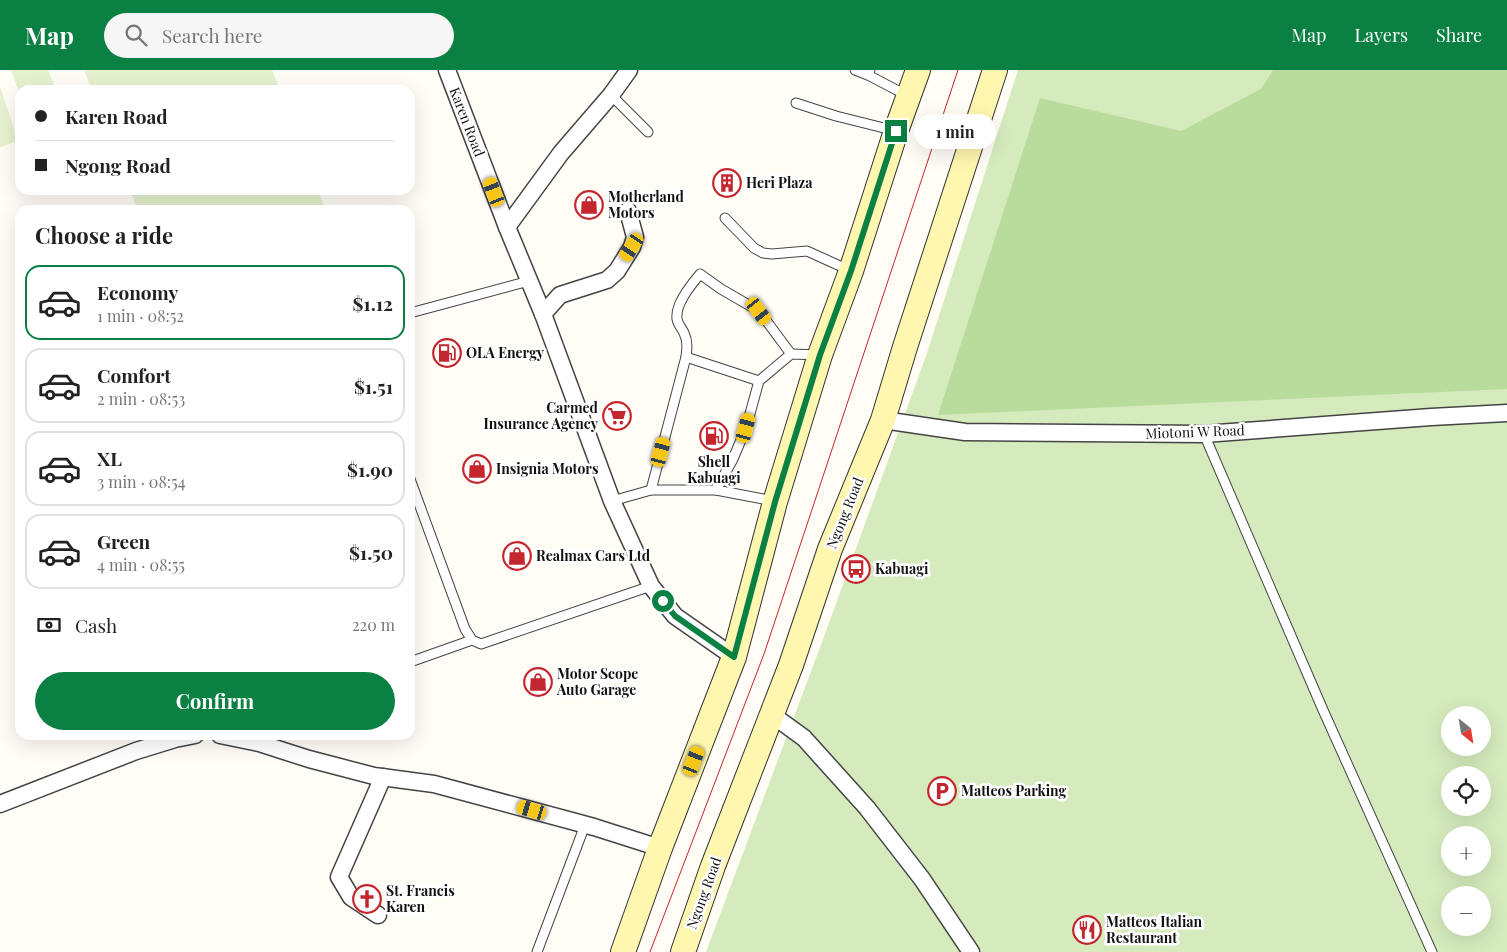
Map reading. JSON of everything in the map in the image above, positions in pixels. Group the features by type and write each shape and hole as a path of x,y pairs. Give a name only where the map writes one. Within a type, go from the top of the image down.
{"main road":[{"path":"623,952 660,848 734,657 775,502 820,355 851,271 896,131 918,70"},
{"name":"Ngong Road","path":"683,952 791,665 830,549 883,420 995,70"}],"street":[{"name":"Karen Road","path":"447,70 507,227 543,314 612,502 651,586 675,616 734,657"},
{"path":"507,227 561,153 629,70"},
{"path":"543,314 560,295 606,280 617,271 632,247 635,237 628,211"},
{"name":"Miotoni W Road","path":"883,420 965,432 1204,434 1507,413"},
{"path":"772,714 804,738 867,808 922,879 971,952"},
{"path":"0,804 169,740"},
{"path":"244,740 309,759 383,777 434,784 585,825 660,848"},
{"path":"378,915 351,897 339,877 383,777"}],"lane":[{"path":"855,70 869,72 908,96"},
{"path":"611,94 648,132"},
{"path":"796,103 836,116 896,131"},
{"path":"725,218 754,248 763,253 807,251 851,271"},
{"path":"651,490 686,357 686,336 679,325 677,318 678,309 700,274 721,289 759,311 791,354"},
{"path":"415,312 529,281"},
{"path":"716,490 746,428 758,381 791,354 820,355"},
{"path":"686,357 758,381"},
{"path":"1204,434 1323,710 1432,952"},
{"path":"612,502 651,490 716,490 775,502"},
{"path":"415,493 465,629 472,640 481,644 651,586"},
{"path":"415,660 472,640"},
{"path":"537,952 585,825"}],"green space":[{"path":"11,70 48,70 54,85 16,85"},
{"path":"84,70 272,70 278,85 90,85"},
{"path":"1018,70 1507,70 1507,952 706,952 822,642 927,353"},
{"path":"1273,70 1507,70 1507,389 938,415 1040,98 1181,131 1261,89"},
{"path":"0,87 15,132 15,142 0,147"},
{"path":"132,195 320,195 324,205 136,205"}],"tram line":[{"path":"650,952 764,654 958,70"}],"place":[{"name":"Heri Plaza","path":"727,183"},
{"name":"Motherland Motors","path":"589,205"},
{"name":"OLA Energy","path":"447,353"},
{"name":"Carmed Insurance Agency","path":"617,416"},
{"name":"Shell Kabuagi","path":"714,436"},
{"name":"Insignia Motors","path":"477,469"},
{"name":"Realmax Cars Ltd","path":"517,556"},
{"name":"Kabuagi","path":"856,569"},
{"name":"Motor Scope Auto Garage","path":"538,682"},
{"name":"Matteos Parking","path":"942,791"},
{"name":"St. Francis Karen","path":"367,899"},
{"name":"Matteos Italian Restaurant","path":"1087,930"}],"route":[{"path":"663,601 675,616 734,657 775,502 820,355 851,271 896,131"}]}
